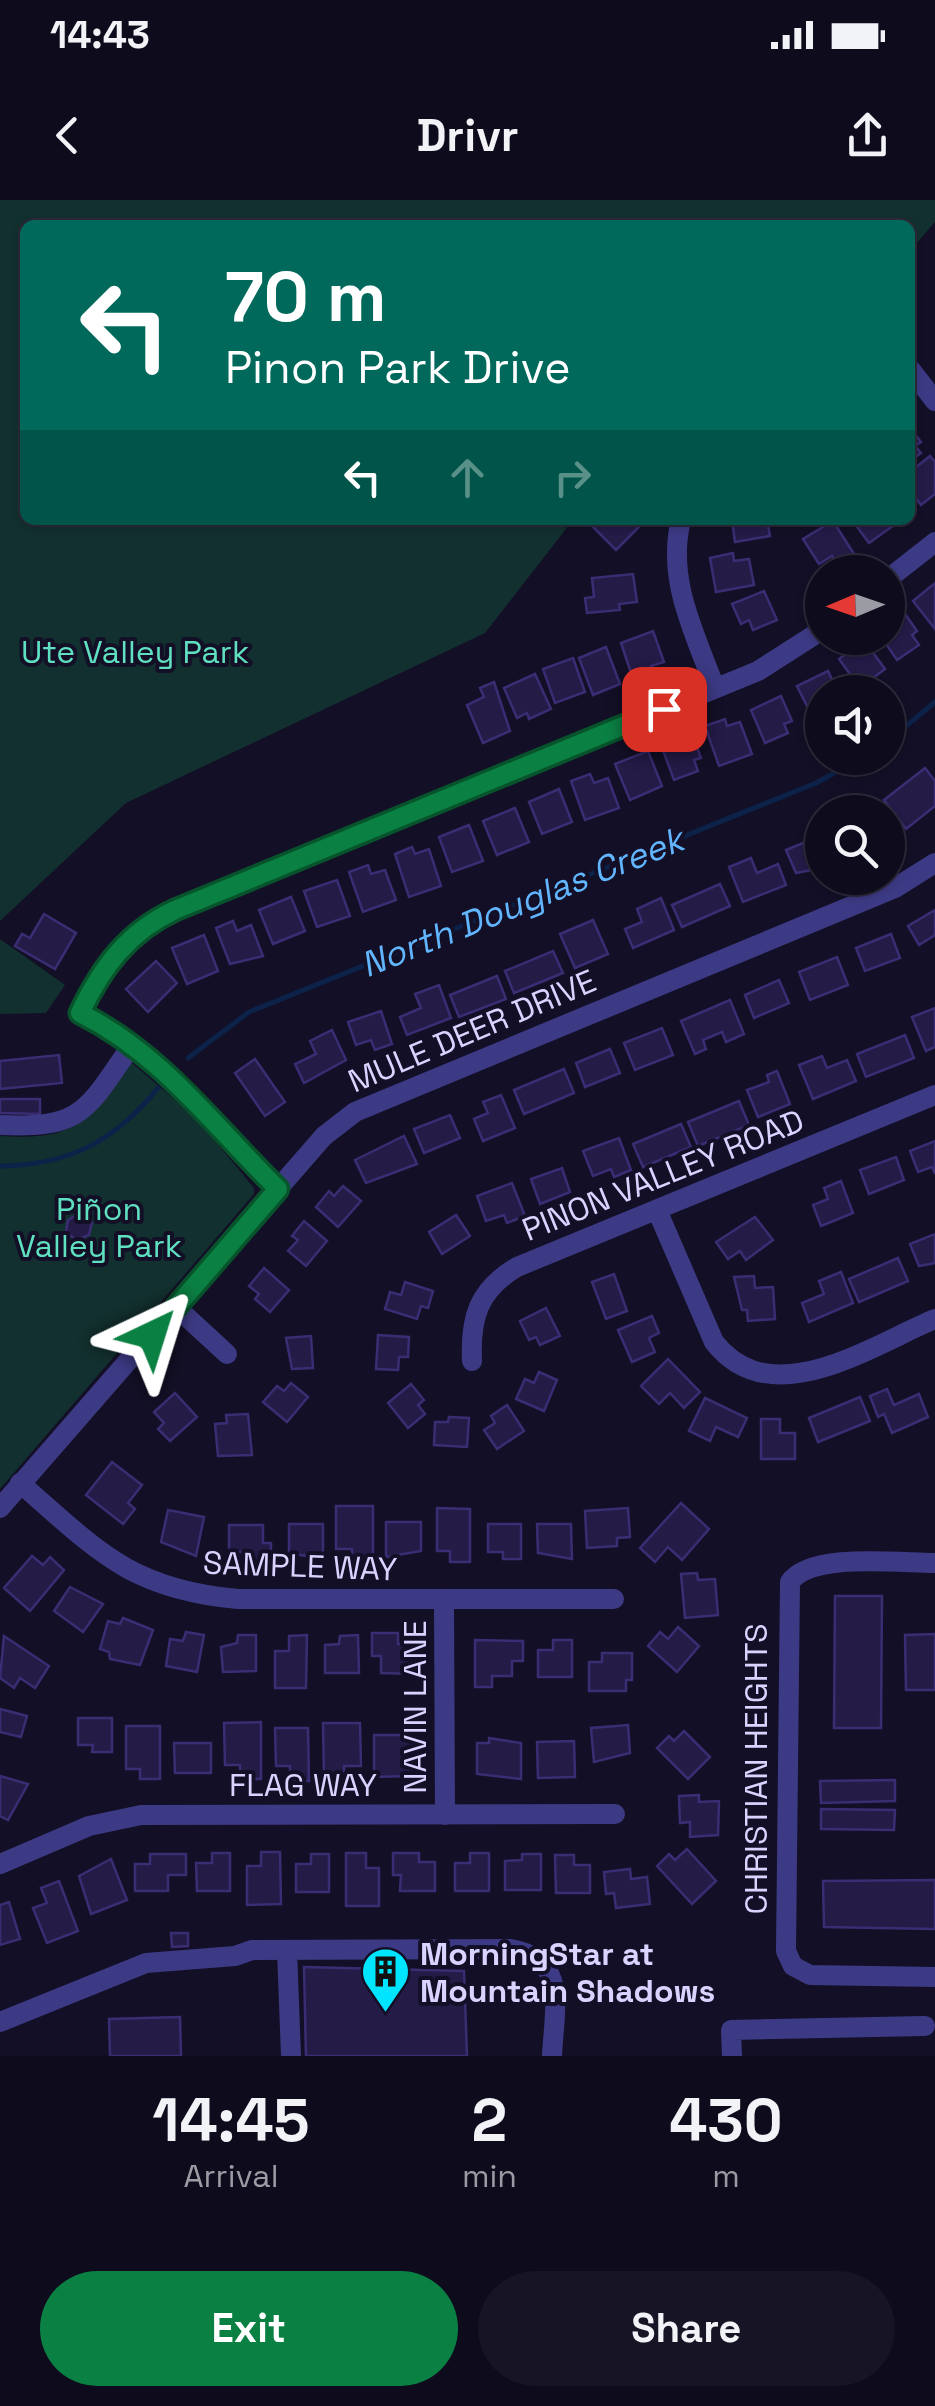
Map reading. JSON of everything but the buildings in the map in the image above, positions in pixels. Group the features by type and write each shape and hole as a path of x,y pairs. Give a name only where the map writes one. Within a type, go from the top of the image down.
{"street":[{"path":"915,375 935,400"},
{"path":"681,525 677,553 680,588 716,688"},
{"path":"905,566 935,542"},
{"path":"278,1189 184,1087 132,1045 80,1013 110,959 157,918 716,688 778,661 805,642"},
{"name":"MULE DEER DRIVE","path":"0,1508 324,1136 378,1099 896,888 935,862"},
{"path":"0,1126 50,1127 66,1122 82,1112 132,1045"},
{"name":"PINON VALLEY ROAD","path":"472,1361 471,1329 476,1309 501,1277 935,1095"},
{"path":"657,1210 714,1342 724,1356 752,1372 798,1375 935,1319"},
{"path":"176,1308 227,1354"},
{"name":"SAMPLE WAY","path":"20,1483 112,1563 179,1590 238,1599 614,1599"},
{"name":"CHRISTIAN HEIGHTS","path":"935,1562 818,1564 797,1572 786,1594 786,1952 794,1966 810,1975 935,1977"},
{"name":"NAVIN LANE","path":"444,1600 445,1815"},
{"path":"80,1806 89,1826"},
{"name":"FLAG WAY","path":"0,1864 89,1826 141,1815 615,1814"},
{"path":"0,2022 146,1962 287,1950 532,1952 548,1965 554,1988 552,2056"},
{"path":"287,1950 291,2056"},
{"path":"732,2056 731,2030 924,2026"}],"green space":[{"name":"Ute Valley Park","path":"0,200 935,200 935,222 915,245 915,220 20,220 20,525 569,525 485,633 126,803 0,921"},
{"path":"0,939 65,985 46,1013 0,1014"},
{"name":"Piñon Valley Park","path":"131,1062 197,1119 254,1188 254,1194 0,1489 0,1136 48,1135 78,1123"}],"waterway":[{"name":"North Douglas Creek","path":"905,727 935,702"},
{"name":"North Douglas Creek","path":"188,1058 249,1012 831,775"},
{"name":"North Douglas Creek","path":"0,1166 48,1161 88,1147 124,1123 158,1088"}],"place":[{"name":"MorningStar at Mountain Shadows","path":"385,2014"}],"route":[{"path":"152,1335 278,1189 184,1087 114,1031 80,1013 110,959 157,918 664,709"}]}
